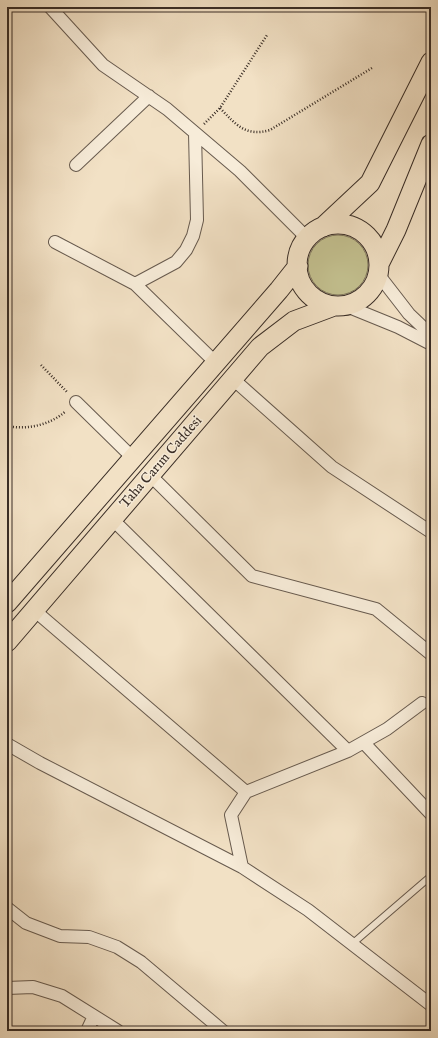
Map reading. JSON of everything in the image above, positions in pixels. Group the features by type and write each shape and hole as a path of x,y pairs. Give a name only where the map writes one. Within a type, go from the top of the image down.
{"main road":[{"path":"323,227 370,183 431,62"},
{"path":"379,269 378,254 368,237 352,226 342,224 332,224 314,232 307,238 298,256 298,266 301,280 308,293 316,299 325,304 339,306 354,303 366,295 375,283 379,269 431,144"},
{"name":"Taha Carım Caddesi","path":"7,603 216,363 298,266"},
{"name":"Taha Carım Caddesi","path":"7,642 260,348 294,321 339,306"}],"street":[{"path":"50,7 104,65 167,109 240,171 307,238"},
{"path":"76,166 148,96"},
{"path":"135,284 176,262 186,250 194,236 196,220 195,133"},
{"path":"56,242 135,284 216,363"},
{"path":"379,269 409,314 431,335"},
{"path":"339,306 398,327 431,344"},
{"path":"233,379 332,467 431,532"},
{"path":"76,402 133,458"},
{"path":"150,475 252,576 376,609 431,654"},
{"path":"112,519 348,751"},
{"path":"34,610 246,792"},
{"path":"242,867 231,815 246,792 348,751 387,729 422,703"},
{"path":"364,742 431,814"},
{"path":"7,744 40,763 242,867 308,910 352,944 429,999"},
{"path":"7,752 40,763"},
{"path":"7,908 26,923 60,936 89,937 117,946 142,962 223,1031"},
{"path":"7,988 33,988 62,996 118,1031"},
{"path":"87,1031 94,1016"}],"lane":[{"path":"352,944 431,876"}],"path":[{"path":"195,133 220,108 266,35"},
{"path":"220,108 243,130 262,133 270,130 372,68"},
{"path":"7,426 18,428 40,425 60,416 76,402 41,365"}],"shaded area":[{"path":"338,235 355,240 363,248 368,265 363,282 355,290 338,295 321,290 313,282 308,265 313,248 321,240"}]}
